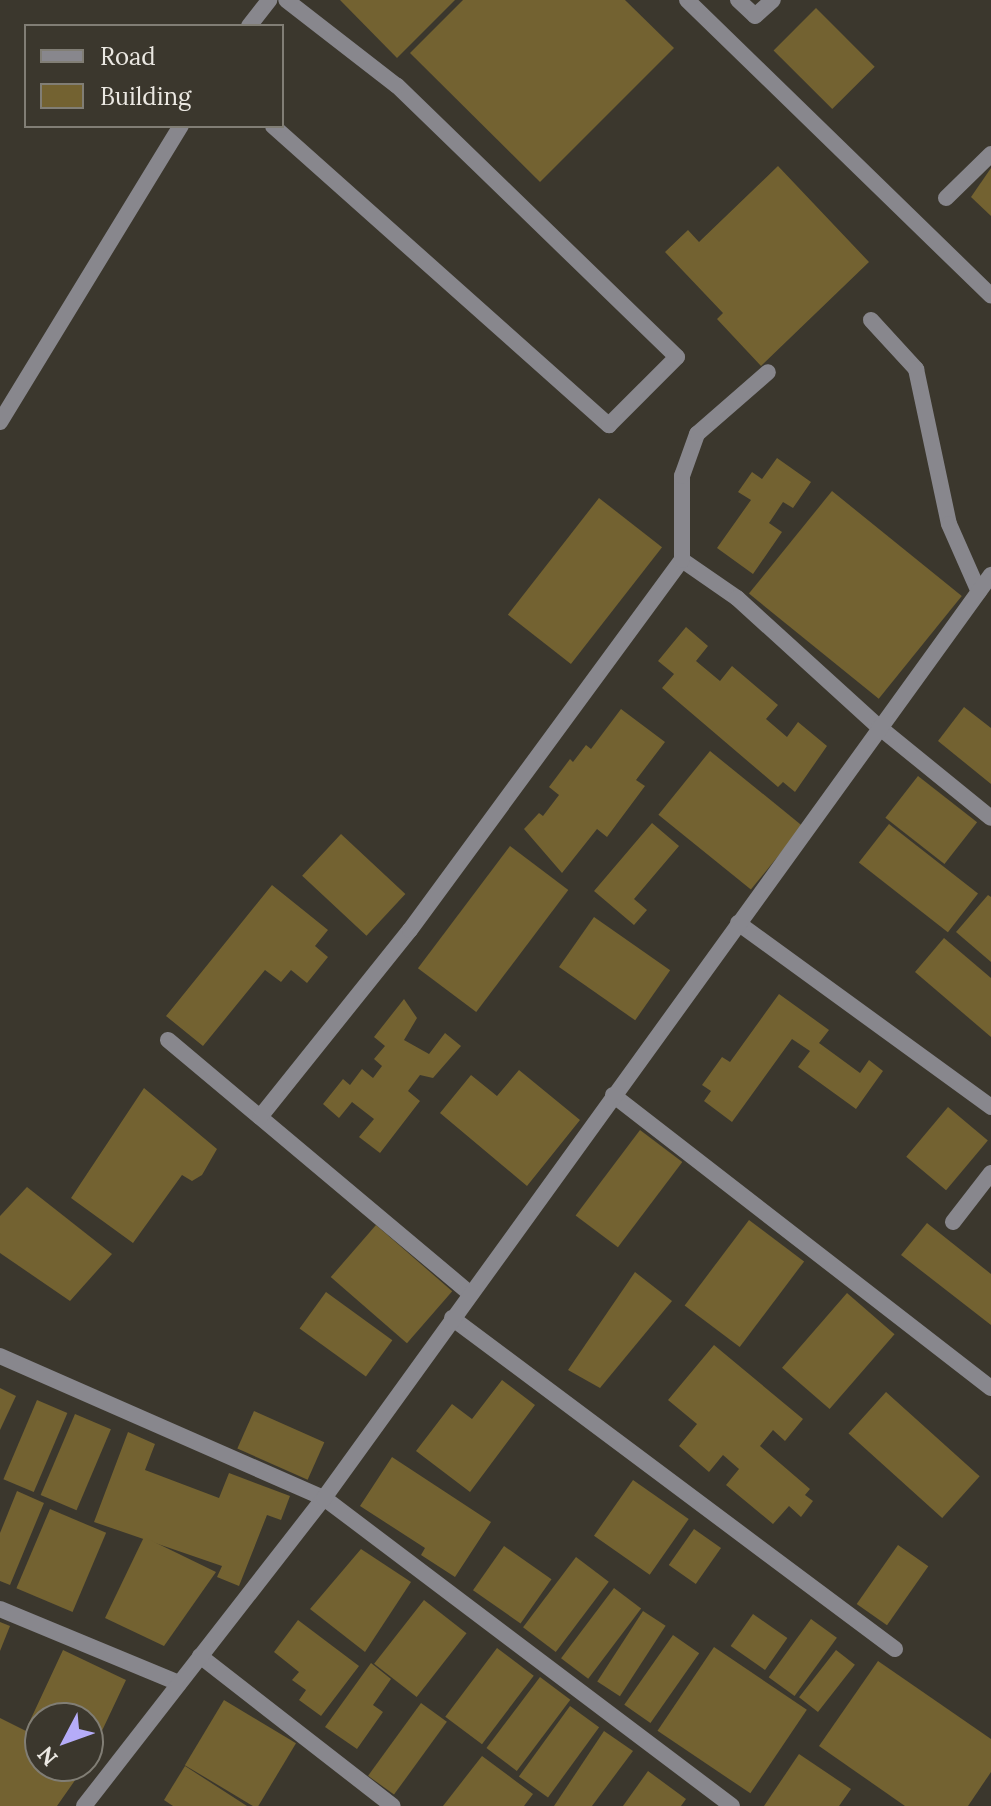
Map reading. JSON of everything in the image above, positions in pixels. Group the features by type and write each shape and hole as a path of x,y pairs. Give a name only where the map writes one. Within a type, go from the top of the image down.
{"street":[{"path":"251,24 269,0"},
{"path":"275,128 609,425 677,357 397,86 286,0"},
{"path":"687,0 991,296"},
{"path":"738,0 755,16 773,0"},
{"path":"0,422 180,128"},
{"path":"946,198 991,154"},
{"path":"871,320 916,369 949,524 979,592"},
{"path":"260,1117 410,930 682,560 682,476 697,434 768,372"},
{"path":"682,560 737,598 879,727 991,818"},
{"path":"84,1806 324,1498 991,575"},
{"path":"738,923 991,1107"},
{"path":"168,1040 470,1293"},
{"path":"613,1095 991,1388"},
{"path":"953,1222 991,1173"},
{"path":"452,1318 895,1649"},
{"path":"0,1356 324,1498 732,1806"},
{"path":"0,1609 179,1683"},
{"path":"200,1656 393,1806"}],"building":[{"path":"340,0 455,0 397,58"},
{"path":"463,0 625,0 674,48 540,182 410,53"},
{"path":"816,8 875,67 832,109 774,50"},
{"path":"778,166 869,262 761,366 717,319 723,313 665,252 688,230 699,242"},
{"path":"991,168 991,216 971,197"},
{"path":"777,458 811,482 793,508 783,502 769,523 782,532 753,574 717,548 751,500 738,492 752,472 762,479"},
{"path":"832,491 962,596 879,699 749,594"},
{"path":"599,498 662,547 571,664 508,615"},
{"path":"686,627 708,646 696,661 720,681 732,666 778,705 766,719 787,737 798,722 827,746 795,792 783,782 778,787 662,688 674,674 658,661"},
{"path":"964,707 991,728 991,784 938,741"},
{"path":"621,709 665,742 636,780 645,786 607,837 597,829 562,873 524,829 539,813 543,816 559,795 549,787 570,759 573,762 586,745 591,749"},
{"path":"710,751 802,826 751,890 658,815"},
{"path":"918,776 977,822 944,864 885,818"},
{"path":"652,823 679,846 634,899 647,910 634,925 594,891"},
{"path":"889,824 978,894 948,932 859,863"},
{"path":"341,834 405,894 366,936 302,876"},
{"path":"510,846 568,890 476,1012 418,968"},
{"path":"272,885 328,930 315,946 328,957 307,983 291,970 281,982 265,970 203,1046 166,1016"},
{"path":"988,895 991,897 991,962 956,932"},
{"path":"594,917 670,970 635,1020 559,967"},
{"path":"944,938 991,978 991,1037 915,972"},
{"path":"779,994 829,1030 819,1043 860,1073 869,1060 883,1071 856,1109 798,1067 810,1051 792,1039 732,1122 704,1101 711,1091 702,1085 722,1057 730,1062"},
{"path":"404,999 417,1018 404,1040 429,1054 445,1033 461,1046 433,1078 420,1075 408,1091 420,1101 380,1153 359,1137 374,1119 352,1102 339,1118 323,1104 343,1079 350,1085 362,1069 373,1078 382,1066 374,1059 385,1046 374,1037"},
{"path":"519,1070 580,1120 527,1186 440,1113 471,1075 497,1096"},
{"path":"144,1088 217,1149 202,1175 192,1181 182,1175 133,1243 71,1198"},
{"path":"948,1107 988,1140 946,1190 906,1157"},
{"path":"640,1130 682,1162 618,1247 576,1215"},
{"path":"27,1187 112,1254 70,1301 0,1253 0,1216"},
{"path":"749,1220 804,1262 740,1347 685,1305"},
{"path":"927,1223 991,1274 991,1325 901,1255"},
{"path":"376,1225 452,1291 407,1343 331,1277"},
{"path":"635,1272 672,1301 600,1388 568,1370"},
{"path":"326,1292 392,1340 366,1377 300,1328"},
{"path":"847,1293 895,1334 830,1409 782,1368"},
{"path":"714,1345 803,1419 785,1441 773,1430 760,1446 810,1489 805,1495 813,1501 801,1517 789,1506 773,1524 726,1485 739,1469 723,1455 709,1472 679,1446 697,1424 668,1400"},
{"path":"502,1380 535,1405 470,1492 416,1451 452,1404 472,1419"},
{"path":"0,1388 16,1396 0,1430"},
{"path":"886,1392 980,1476 942,1518 849,1434"},
{"path":"37,1400 67,1413 34,1492 3,1479"},
{"path":"254,1411 324,1442 308,1480 237,1448"},
{"path":"75,1414 111,1429 77,1510 41,1495"},
{"path":"128,1432 155,1444 145,1470 219,1498 229,1473 290,1496 281,1520 267,1515 239,1586 217,1577 222,1566 94,1522"},
{"path":"392,1457 491,1522 455,1577 421,1555 425,1548 360,1506"},
{"path":"633,1480 689,1519 650,1575 594,1536"},
{"path":"17,1491 44,1503 10,1585 0,1581 0,1533"},
{"path":"50,1509 106,1533 73,1612 16,1588"},
{"path":"694,1529 721,1548 696,1584 669,1565"},
{"path":"144,1537 216,1572 164,1646 105,1618"},
{"path":"898,1545 928,1566 887,1625 857,1604"},
{"path":"504,1546 552,1579 521,1624 473,1590"},
{"path":"361,1549 411,1582 365,1652 310,1609"},
{"path":"576,1557 609,1582 556,1652 523,1627"},
{"path":"614,1588 641,1608 588,1679 561,1658"},
{"path":"424,1600 467,1633 417,1697 374,1664"},
{"path":"643,1611 666,1626 620,1696 597,1681"},
{"path":"753,1614 787,1638 765,1670 731,1646"},
{"path":"811,1619 837,1638 795,1696 769,1677"},
{"path":"298,1620 359,1666 321,1716 299,1700 306,1690 292,1680 299,1672 274,1652"},
{"path":"0,1622 10,1626 0,1651"},
{"path":"673,1635 699,1653 650,1723 624,1705"},
{"path":"714,1647 807,1710 750,1793 658,1731"},
{"path":"497,1648 534,1676 482,1744 445,1717"},
{"path":"63,1650 126,1680 104,1727 104,1702 39,1702"},
{"path":"836,1650 855,1665 818,1712 799,1697"},
{"path":"878,1661 991,1739 991,1772 968,1806 905,1806 819,1746"},
{"path":"371,1663 391,1679 373,1705 383,1712 357,1749 325,1727"},
{"path":"540,1677 570,1700 517,1771 486,1748"},
{"path":"224,1700 296,1743 258,1806 253,1806 185,1765"},
{"path":"421,1703 447,1722 394,1795 368,1776"},
{"path":"570,1706 599,1727 548,1798 519,1776"},
{"path":"0,1718 24,1730 24,1782 74,1782 57,1806 0,1806"},
{"path":"604,1731 633,1751 592,1806 554,1806"},
{"path":"799,1754 851,1789 839,1806 764,1806"},
{"path":"482,1756 533,1794 524,1806 443,1806"},
{"path":"185,1766 247,1806 173,1806 164,1800"},
{"path":"648,1771 686,1799 681,1806 623,1806"}]}
